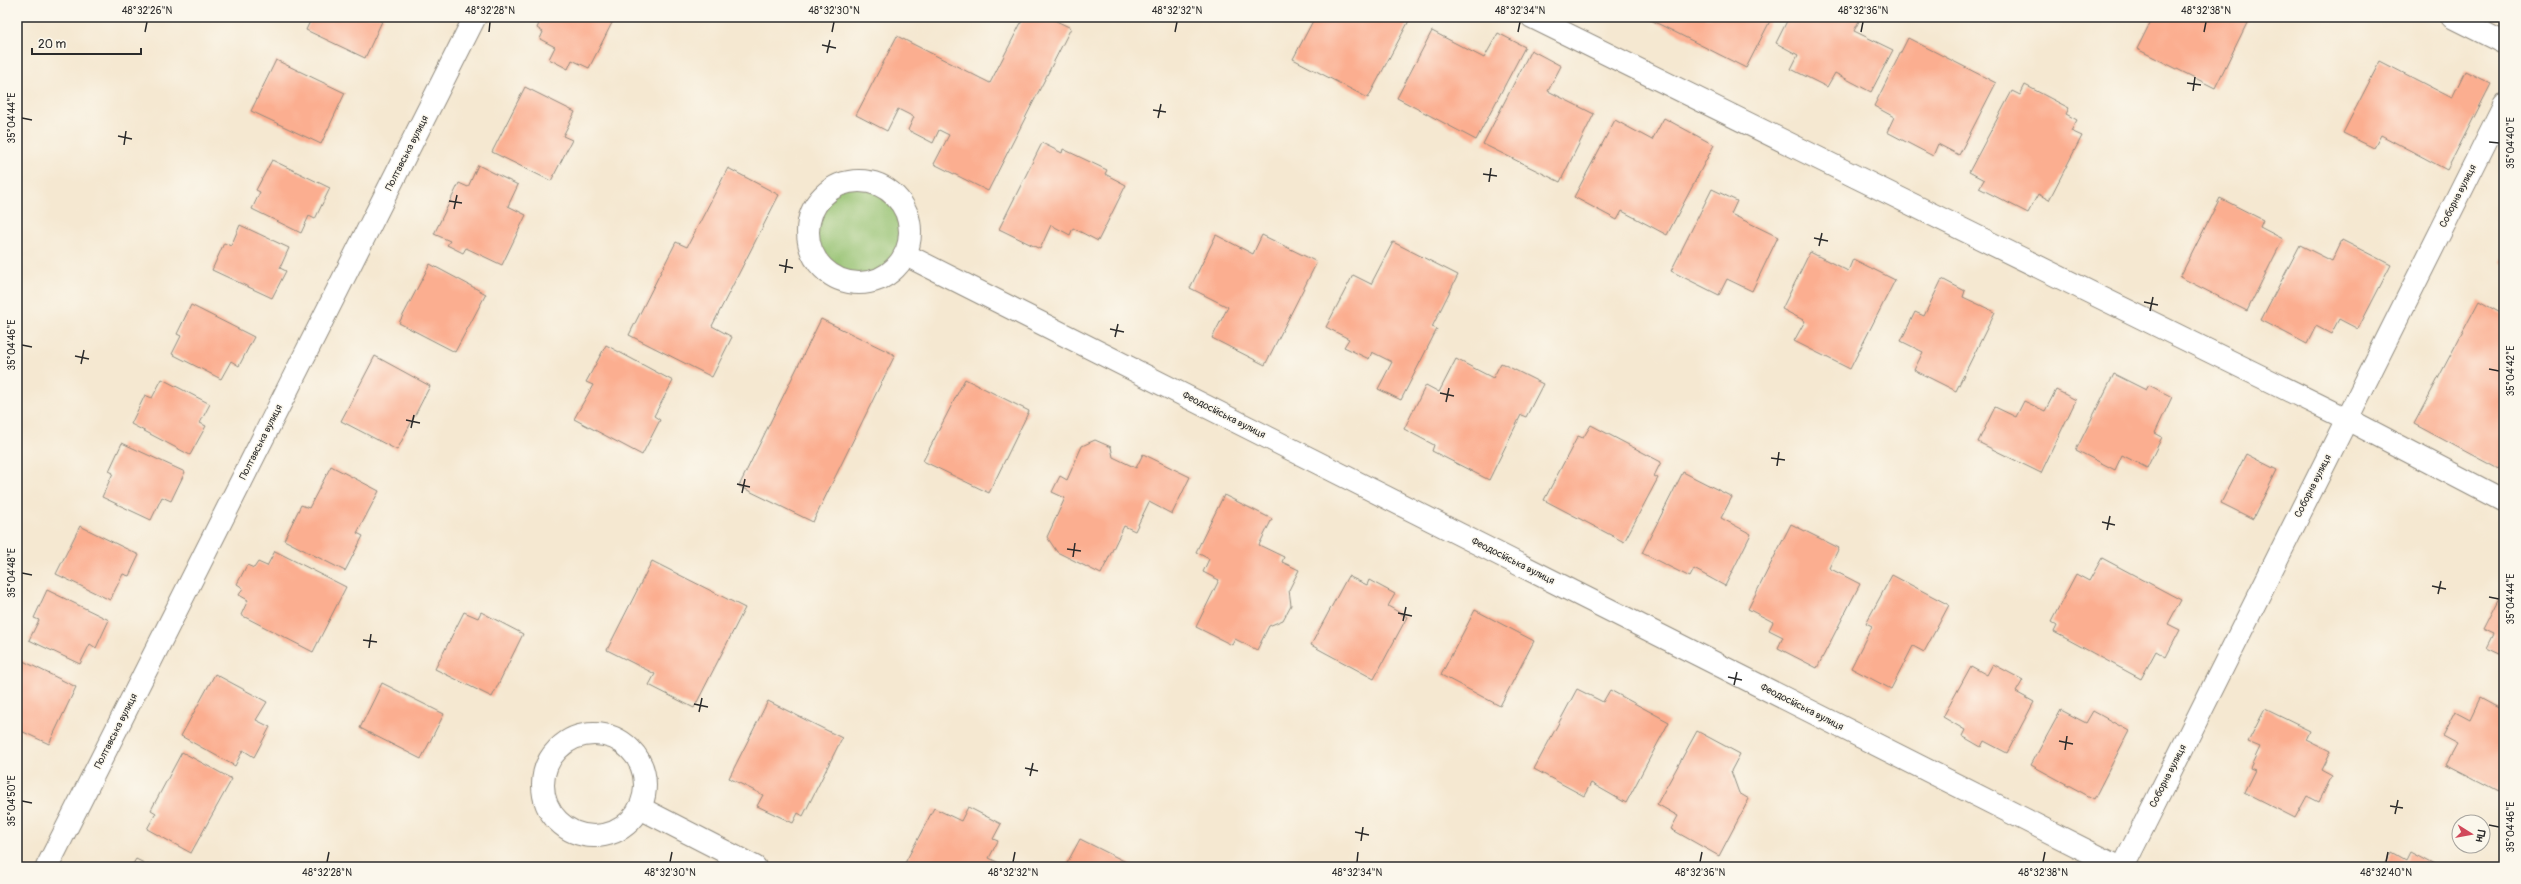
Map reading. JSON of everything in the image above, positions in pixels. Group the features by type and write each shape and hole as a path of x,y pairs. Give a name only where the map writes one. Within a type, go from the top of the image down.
{"street":[{"name":"Полтавська вулиця","path":"47,867 476,17"},
{"path":"1532,17 2347,420 2504,501"},
{"path":"2452,17 2504,43"},
{"name":"Соборна вулиця","path":"2123,867 2504,105"},
{"path":"847,181 871,181 892,191 906,209 912,232 906,255 892,273 871,283 848,283 828,273 813,256 808,233 812,210 826,192 847,181"},
{"name":"Феодосійська вулиця","path":"906,255 2119,867"},
{"path":"581,734 605,734 626,744 640,762 646,785 640,808 626,826 605,836 582,836 561,826 547,809 541,786 546,764 560,745 581,734"},
{"path":"640,808 755,867"}],"green space":[{"path":"859,181 879,185 887,189 895,196 902,204 906,212 910,232 906,252 902,260 895,268 887,275 879,279 859,283 839,279 831,275 823,268 816,260 812,252 808,232 812,212 816,204 823,196 831,189 839,185"}],"building":[{"path":"312,17 384,17 365,58 306,30"},
{"path":"542,17 615,17 589,68 572,60 568,69 549,59 555,47 540,39 543,32 537,28"},
{"path":"1024,17 1048,17 1071,28 988,191 934,164 949,135 939,130 933,143 908,130 914,117 898,109 887,131 856,115 897,36 990,83"},
{"path":"1315,17 1411,17 1368,98 1293,59"},
{"path":"1650,17 1772,17 1746,68 1649,19"},
{"path":"1789,17 1861,17 1854,31 1893,50 1871,92 1835,73 1827,87 1791,69 1798,55 1776,43"},
{"path":"2153,17 2250,17 2215,88 2137,49"},
{"path":"1432,31 1484,58 1498,33 1525,47 1476,140 1397,98"},
{"path":"1908,38 1996,83 1959,155 1938,144 1933,156 1887,132 1894,117 1874,106"},
{"path":"1531,50 1561,66 1548,91 1594,114 1560,182 1483,144"},
{"path":"276,60 345,93 321,144 251,111"},
{"path":"2380,61 2452,98 2465,71 2491,84 2447,170 2381,135 2374,148 2343,133"},
{"path":"2025,85 2069,108 2066,114 2077,120 2071,131 2082,136 2049,200 2038,194 2028,213 1979,188 1984,180 1969,172 2012,91 2020,95"},
{"path":"525,87 575,112 563,136 572,140 551,181 492,152"},
{"path":"1664,118 1714,145 1667,235 1622,211 1617,220 1574,197 1615,120 1652,140"},
{"path":"1042,143 1062,153 1063,149 1107,170 1105,174 1126,185 1098,241 1073,228 1070,235 1051,225 1040,249 999,229"},
{"path":"272,160 330,188 315,219 309,216 301,233 252,209 260,192 256,190"},
{"path":"478,165 518,185 508,206 526,215 502,265 466,248 463,253 447,245 450,241 434,234 459,183 468,187"},
{"path":"728,168 779,195 712,326 732,337 712,377 629,335 676,242 687,247"},
{"path":"1712,189 1737,201 1731,214 1778,237 1752,291 1727,279 1719,295 1671,271"},
{"path":"2220,198 2263,220 2260,227 2283,239 2247,311 2180,277"},
{"path":"240,225 289,248 280,268 286,271 272,298 212,270 224,243 231,246"},
{"path":"1216,235 1253,254 1262,235 1317,262 1265,365 1212,338 1228,307 1190,288"},
{"path":"2342,240 2391,265 2358,329 2339,319 2331,334 2316,326 2307,344 2261,320 2300,245 2332,261"},
{"path":"1393,242 1458,275 1432,327 1437,329 1401,400 1378,389 1392,362 1372,352 1369,359 1344,347 1349,339 1326,327 1353,275 1371,284"},
{"path":"1810,252 1848,271 1853,259 1895,280 1850,369 1794,341 1805,321 1782,309"},
{"path":"2504,255 2504,264 2500,262"},
{"path":"430,264 486,294 455,352 399,323"},
{"path":"1942,279 1965,291 1963,297 1995,312 1956,391 1914,370 1923,352 1901,341 1915,312 1924,316"},
{"path":"2479,301 2504,315 2504,472 2414,424"},
{"path":"191,305 254,337 239,366 231,361 221,379 172,354 181,336 177,334"},
{"path":"821,319 895,355 813,522 739,486"},
{"path":"606,345 673,381 654,416 660,420 642,455 574,419 593,385 586,382"},
{"path":"375,356 430,386 397,450 341,421"},
{"path":"1456,359 1493,378 1501,363 1543,384 1526,417 1521,415 1489,480 1432,451 1434,445 1404,429 1426,385 1439,392"},
{"path":"2114,374 2146,390 2149,385 2172,397 2155,433 2162,437 2147,468 2122,455 2115,470 2076,450"},
{"path":"162,379 210,404 200,423 206,426 190,455 131,424 145,395 152,398"},
{"path":"965,379 1029,411 989,493 923,461"},
{"path":"2056,390 2076,400 2041,473 1978,442 1995,407 2016,417 2024,401 2045,411"},
{"path":"1591,425 1661,462 1654,476 1658,478 1624,542 1544,500 1578,436 1583,438"},
{"path":"1095,440 1111,447 1113,457 1136,468 1143,454 1190,477 1172,514 1149,502 1135,531 1124,526 1101,574 1057,552 1047,537 1065,498 1052,492 1060,476 1067,480 1082,446"},
{"path":"122,443 185,472 171,501 162,497 151,520 102,497 113,473 109,471"},
{"path":"2246,454 2277,470 2253,519 2221,503"},
{"path":"331,466 379,491 357,533 363,536 345,571 284,540 301,505 309,508"},
{"path":"1683,472 1732,497 1721,518 1751,534 1725,586 1694,569 1690,577 1642,553"},
{"path":"1224,495 1272,519 1259,545 1284,557 1282,562 1299,570 1289,590 1291,605 1283,620 1269,626 1257,650 1235,639 1232,645 1196,627 1219,580 1203,572 1209,559 1196,552"},
{"path":"1791,524 1839,548 1829,568 1860,584 1817,668 1778,648 1783,637 1769,630 1773,622 1748,609"},
{"path":"80,526 139,555 129,576 123,574 110,600 56,574"},
{"path":"275,551 346,587 313,652 241,615 248,600 239,595 243,588 237,584 247,565 254,568 258,562 267,566"},
{"path":"2102,558 2181,600 2168,624 2180,630 2166,657 2156,651 2141,679 2054,632 2057,626 2051,622 2076,574 2089,581"},
{"path":"652,561 745,608 694,708 649,685 655,674 607,650"},
{"path":"1892,575 1949,605 1924,652 1913,646 1891,689 1851,668 1872,626 1866,623"},
{"path":"1348,576 1367,585 1369,580 1395,594 1388,606 1407,617 1374,679 1311,645"},
{"path":"2504,588 2504,656 2487,648 2494,634 2483,629"},
{"path":"47,590 109,620 96,648 90,644 80,664 29,640 39,620 34,618"},
{"path":"1475,610 1534,641 1500,706 1441,675"},
{"path":"464,612 478,618 481,612 523,634 492,697 435,669"},
{"path":"17,658 76,687 49,744 17,729"},
{"path":"1993,664 2023,680 2016,692 2034,702 2007,753 1984,741 1981,747 1962,736 1965,730 1943,717 1971,666 1987,675"},
{"path":"215,674 267,702 256,720 270,727 254,757 243,750 235,766 181,736"},
{"path":"382,683 444,714 421,759 360,728"},
{"path":"1577,689 1603,702 1610,690 1669,722 1626,803 1591,783 1584,796 1534,769"},
{"path":"2480,698 2504,711 2504,780 2498,791 2446,764 2457,744 2442,736 2455,711 2470,719"},
{"path":"768,701 842,738 803,816 798,813 793,823 757,806 763,795 729,778"},
{"path":"2265,709 2310,731 2306,740 2330,752 2321,770 2332,776 2319,802 2307,796 2295,818 2244,792 2255,770 2250,768 2260,747 2248,742"},
{"path":"2061,710 2086,723 2093,711 2129,731 2094,799 2031,765"},
{"path":"1697,731 1740,754 1731,771 1739,793 1749,799 1719,856 1671,829 1678,816 1657,804"},
{"path":"182,752 232,779 191,853 147,829 156,813 151,810"},
{"path":"968,807 1001,824 993,839 998,841 989,858 1007,867 912,867 905,863 934,808 961,821"},
{"path":"1080,839 1136,867 1065,867"},
{"path":"2392,852 2406,860 2410,852 2438,867 2384,867"},
{"path":"136,859 152,867 131,867"}]}
